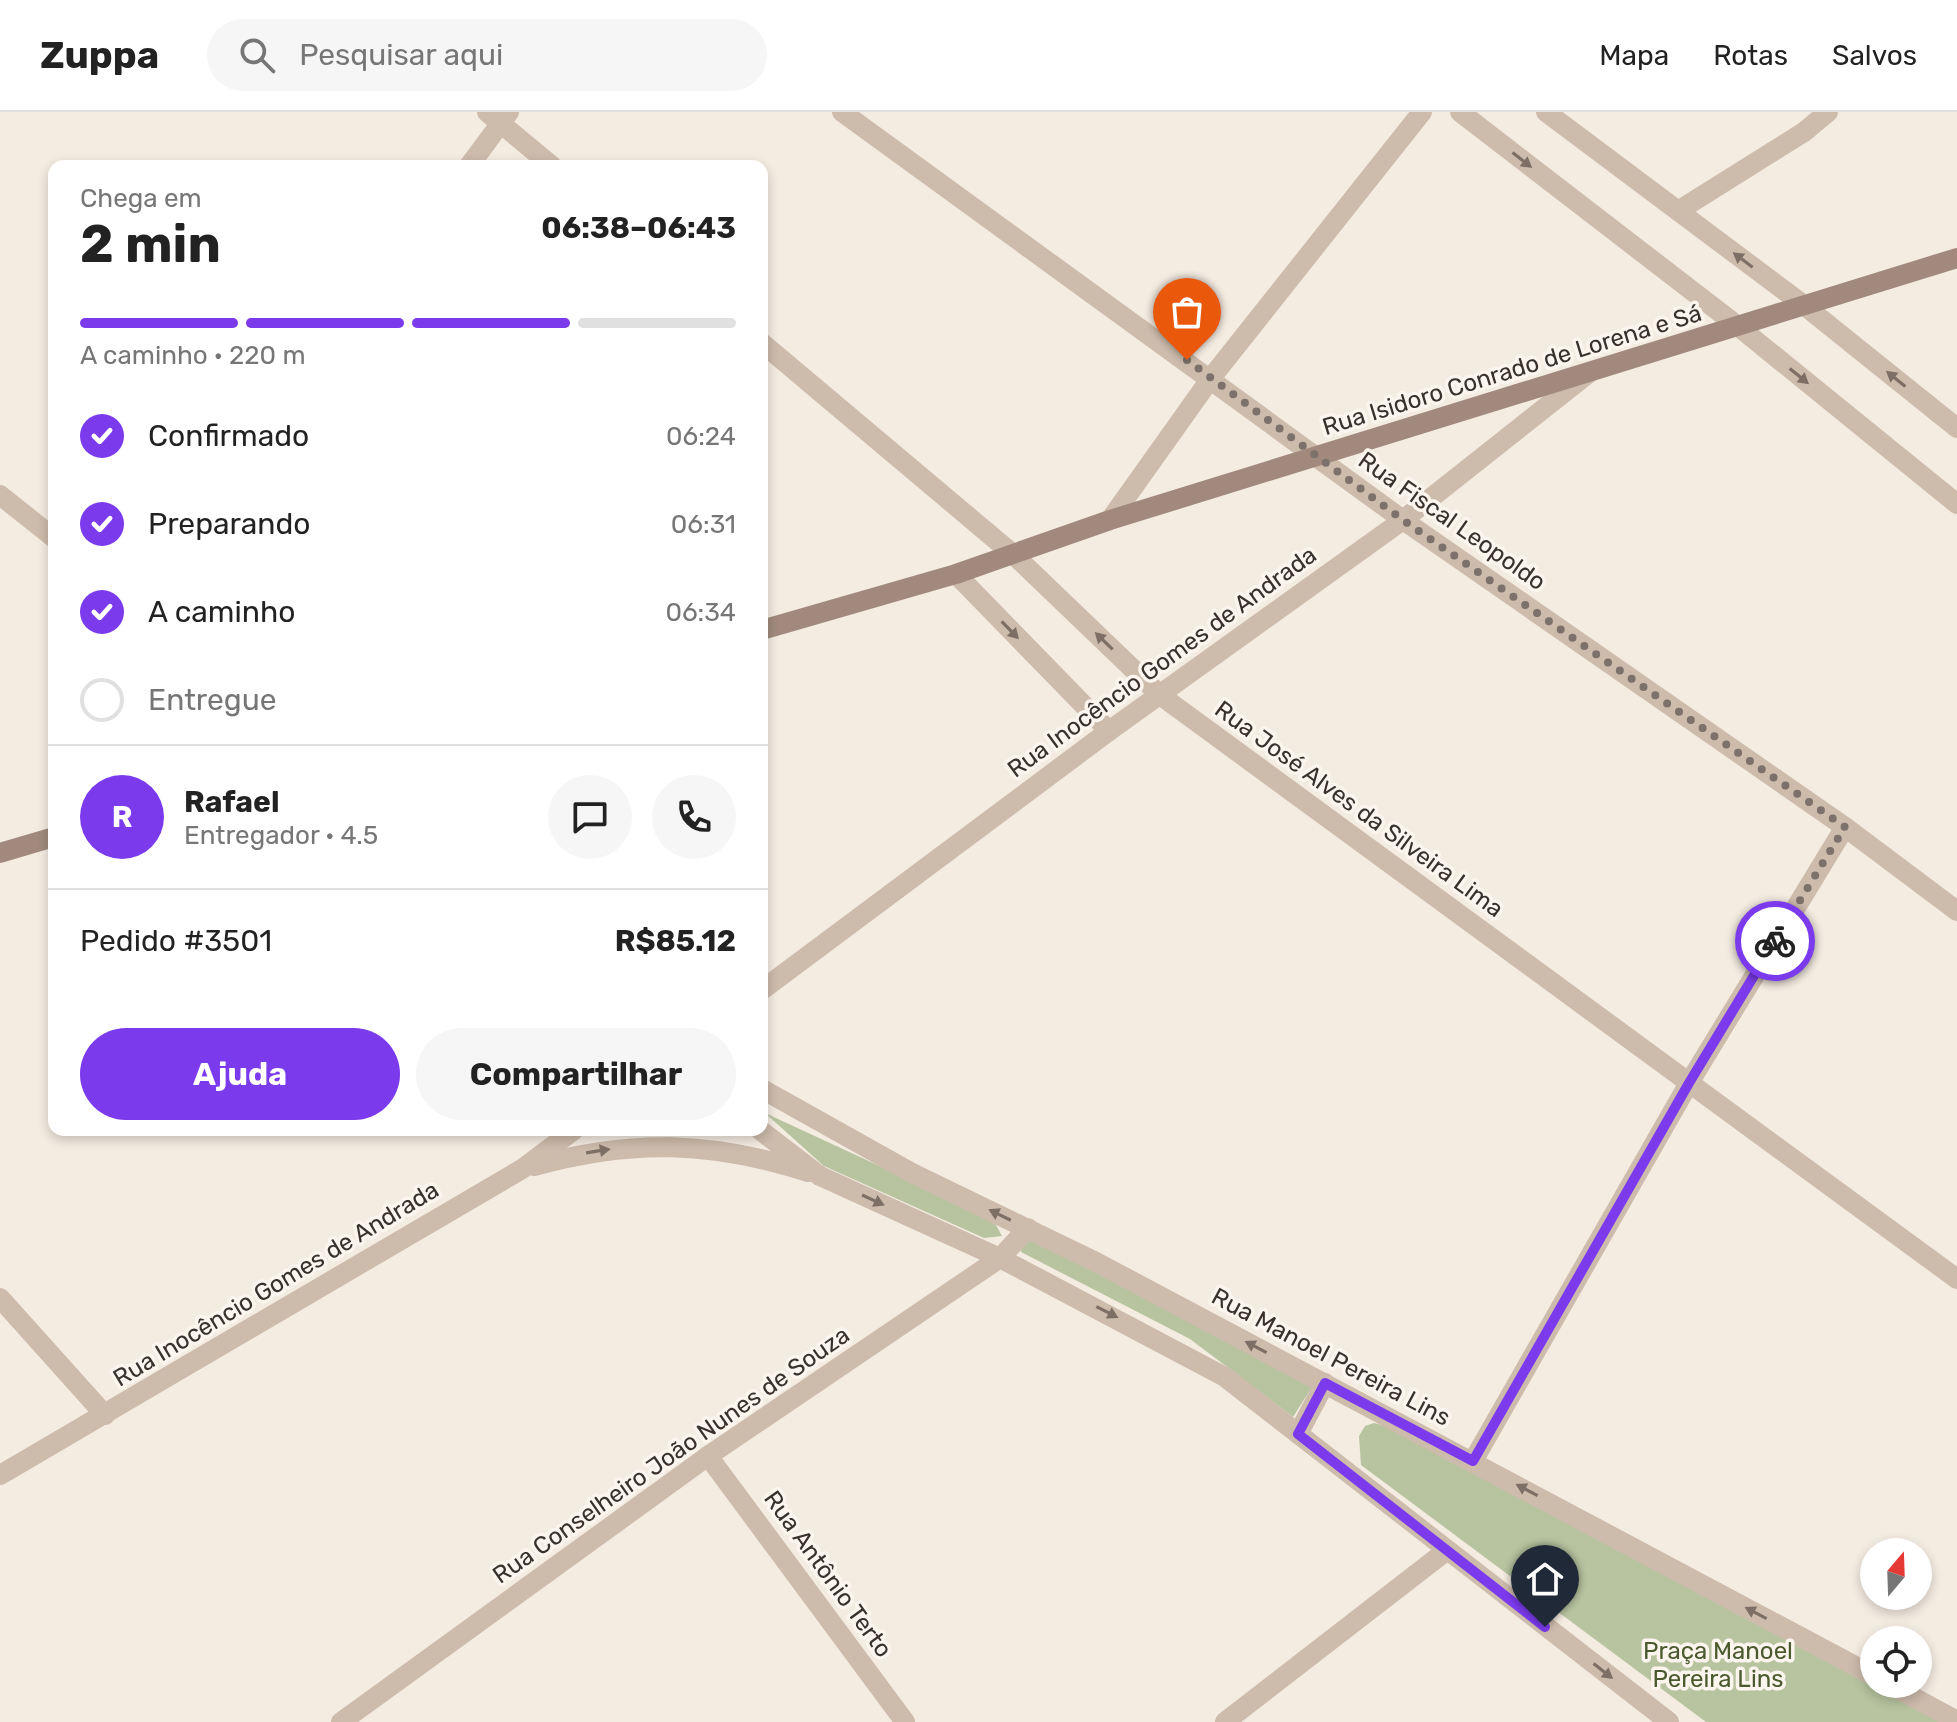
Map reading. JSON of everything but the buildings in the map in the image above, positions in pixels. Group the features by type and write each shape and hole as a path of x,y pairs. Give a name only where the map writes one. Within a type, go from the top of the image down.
{"street":[{"name":"Rua Fiscal Leopoldo","path":"842,112 1403,520 1845,827 1957,911"},
{"path":"1110,520 1211,378 1422,112"},
{"path":"1460,112 1739,327 1957,504"},
{"path":"1546,112 1805,306 1957,428"},
{"path":"1678,211 1804,132 1828,112"},
{"path":"473,160 499,116 546,160"},
{"name":"Rua Isidoro Conrado de Lorena e Sá","path":"768,628 956,574 1110,520 1957,258"},
{"name":"Rua José Alves da Silveira Lima","path":"768,348 1014,555 1160,695 1957,1279"},
{"name":"Rua Inocêncio Gomes de Andrada","path":"768,986 1109,731 1403,520 1590,372"},
{"path":"0,495 48,533"},
{"path":"956,574 1109,731"},
{"path":"1473,1461 1689,1083 1845,827"},
{"path":"0,853 48,839"},
{"name":"Rua Manoel Pereira Lins","path":"768,1092 912,1173 1028,1228 1325,1383 1860,1668"},
{"name":"Rua Inocêncio Gomes de Andrada","path":"0,1475 522,1169 566,1136"},
{"path":"768,1136 820,1176"},
{"path":"522,1169 616,1148 692,1146 722,1149 820,1176 1000,1258 1188,1354 1225,1377 1669,1722"},
{"name":"Rua Conselheiro João Nunes de Souza","path":"341,1722 708,1456 1000,1258 1028,1228"},
{"path":"0,1298 105,1415"},
{"path":"1298,1434 1325,1383"},
{"name":"Rua Antônio Terto","path":"708,1456 905,1722"},
{"path":"1225,1722 1446,1551"},
{"path":"1915,1698 1957,1721"}],"green space":[{"path":"768,1114 992,1218 1002,1236 984,1238 824,1166"},
{"path":"1022,1235 1042,1239 1312,1387 1293,1417 1190,1339 1021,1252"},
{"name":"Praça Manoel Pereira Lins","path":"1374,1423 1386,1426 1860,1679 1860,1698 1895,1698 1940,1722 1706,1722 1361,1465 1359,1436 1365,1426"}],"way so far":[{"path":"1187,360 1403,520 1845,827 1775,941"}],"route":[{"path":"1545,1627 1298,1434 1325,1383 1473,1461 1689,1083 1775,941"}]}
